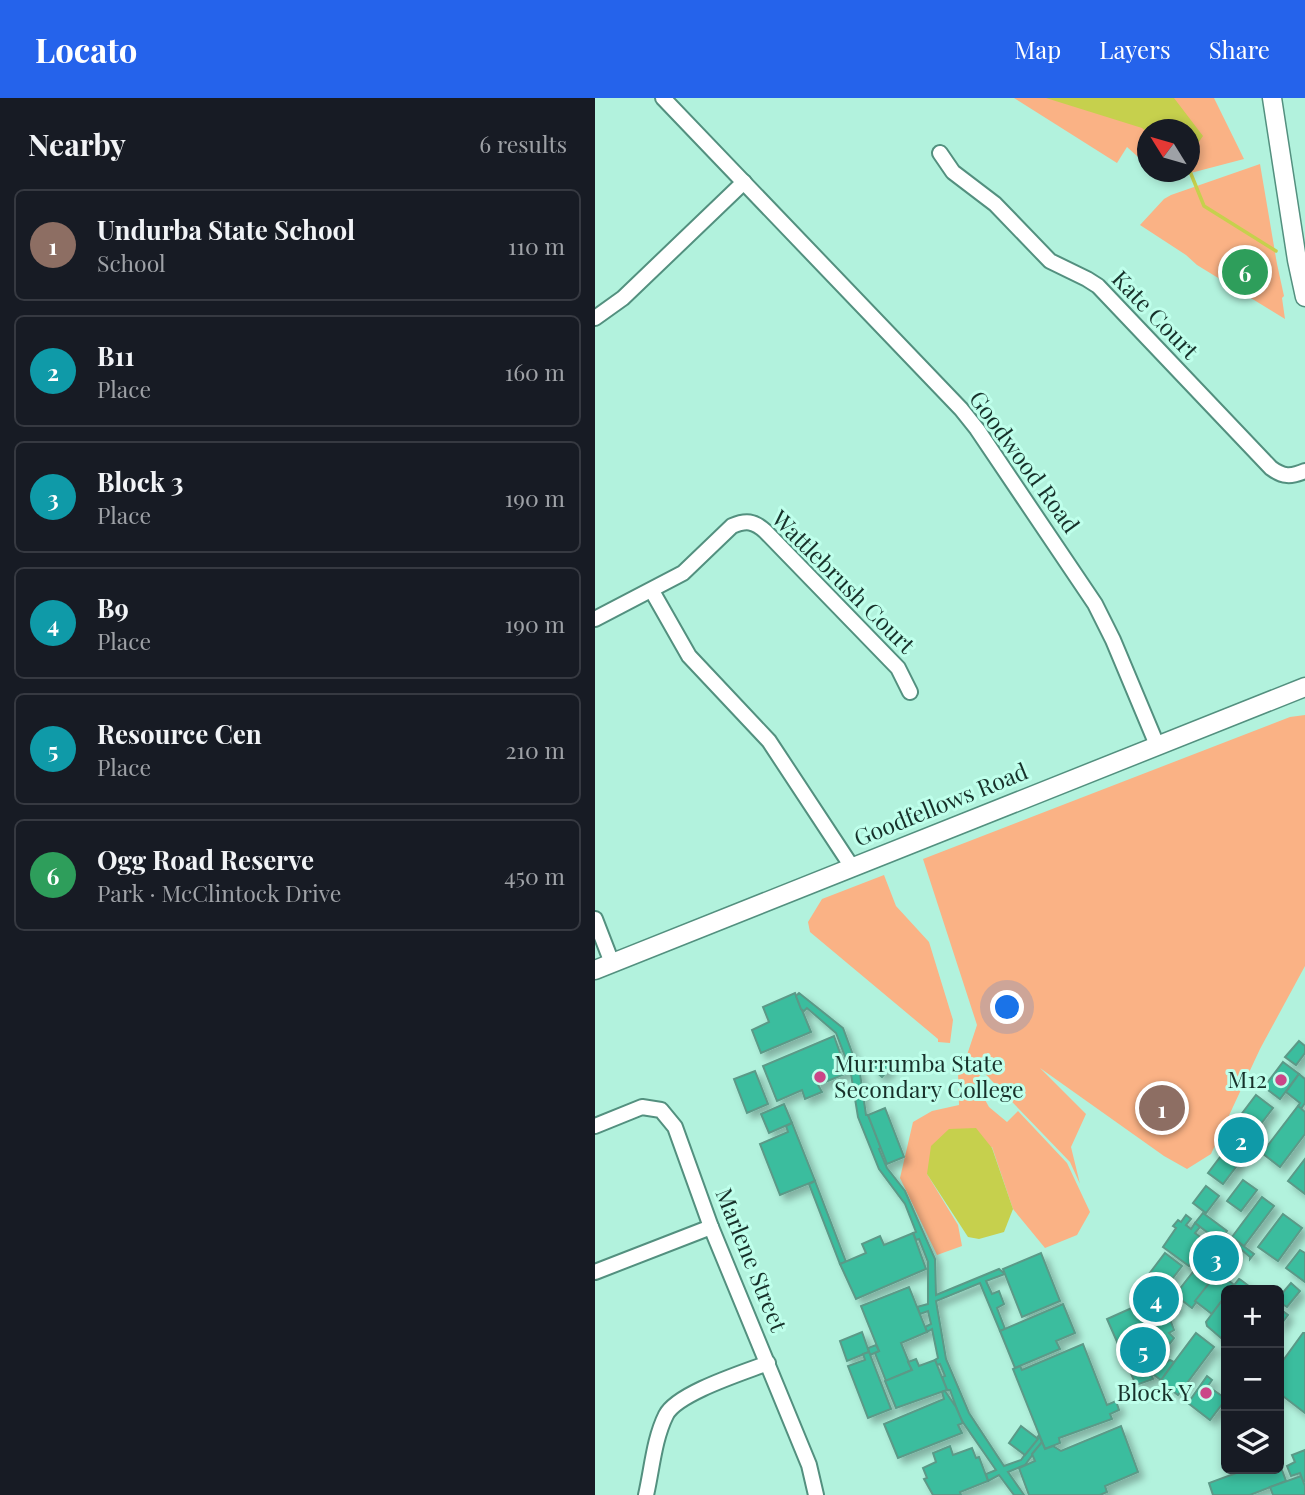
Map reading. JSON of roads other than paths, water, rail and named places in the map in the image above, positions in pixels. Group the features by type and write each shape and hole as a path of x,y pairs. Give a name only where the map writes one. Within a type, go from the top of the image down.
{"street":[{"name":"Goodwood Road","path":"663,98 961,409 977,429 1095,604 1157,745"},
{"path":"1272,98 1305,297"},
{"name":"Kate Court","path":"940,153 953,172 995,204 1050,261 1098,286 1271,468 1280,474 1291,476 1305,471"},
{"path":"595,318 623,299 744,182"},
{"name":"Wattlebrush Court","path":"595,619 689,569 732,526 751,522 765,531 898,668 909,692"},
{"path":"652,591 689,656 769,741 852,867"},
{"name":"Goodfellows Road","path":"595,970 1305,687"},
{"path":"595,919 613,962"},
{"name":"Marlene Street","path":"595,1126 642,1107 661,1110 675,1127 711,1227 809,1465 816,1495"},
{"path":"595,1272 711,1227"},
{"path":"646,1495 667,1412 687,1396 768,1363"}],"waterway":[{"path":"1194,182 1204,206 1276,251"}],"place":[{"name":"Ogg Road Reserve","path":"1245,272"},
{"name":"Murrumba State Secondary College","path":"820,1077"},
{"name":"M12","path":"1281,1080"},
{"name":"Undurba State School","path":"1162,1108"},
{"name":"B11","path":"1241,1140"},
{"name":"Block 3","path":"1216,1258"},
{"name":"B9","path":"1156,1299"},
{"name":"Resource Cen","path":"1143,1350"},
{"name":"Block Y","path":"1206,1393"}]}
